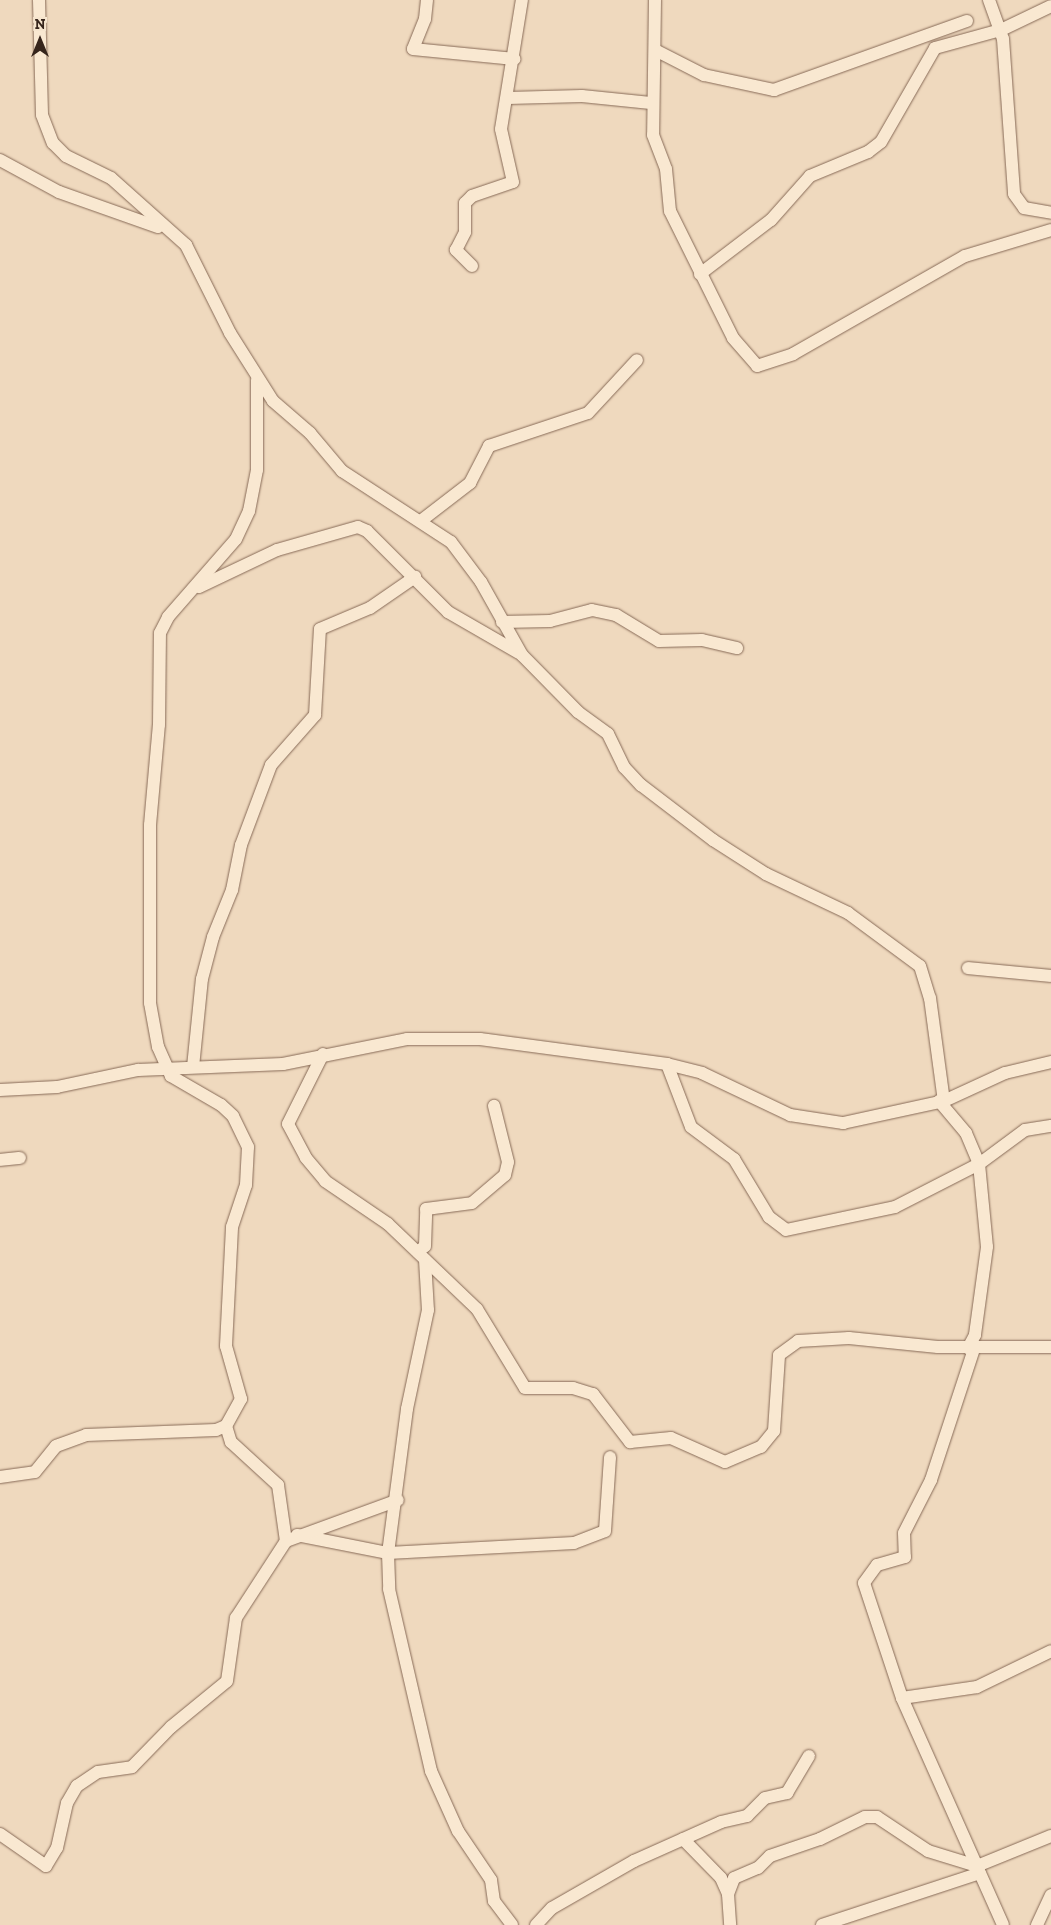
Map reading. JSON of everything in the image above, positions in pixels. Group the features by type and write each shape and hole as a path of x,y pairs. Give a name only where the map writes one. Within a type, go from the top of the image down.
{"street":[{"path":"39,0 40,80 47,134 66,156 111,178 193,254 257,380 342,471 422,520 464,556 522,655 578,712 608,734 624,767 647,790 713,840 766,874 848,913 920,966 930,998 942,1101 966,1133 979,1164 987,1247 975,1335 931,1480 904,1533 905,1557 877,1565 865,1578 865,1591 902,1698 1002,1925"},
{"path":"427,0 425,19 413,48 514,59"},
{"path":"472,266 456,250 465,232 465,203 472,196 513,182 502,129 522,0"},
{"path":"655,0 657,51 651,103 653,135 658,159 666,168 670,211 733,338 754,363 763,365 793,354 965,256 1051,230"},
{"path":"989,0 1001,30 1014,194 1024,208 1051,213"},
{"path":"700,274 771,220 810,176 868,152 881,142 935,48 1001,30 1051,6"},
{"path":"657,51 704,75 774,90 967,20"},
{"path":"508,98 582,96 651,103"},
{"path":"0,160 59,192 170,232"},
{"path":"422,520 470,483 488,446 588,413 637,360"},
{"path":"257,380 257,470 249,511 236,539 168,617 157,648 159,725 150,825 150,1003 165,1068 176,1082 232,1116 248,1146 246,1185 232,1227 226,1346 241,1399 226,1426 231,1442 278,1485 291,1538"},
{"path":"193,590 277,550 346,527 368,531 448,612 522,655"},
{"path":"193,1067 202,979 213,937 232,890 241,845 271,765 314,715 320,629 370,608 415,577"},
{"path":"502,622 550,621 592,610 616,615 659,641 702,640 737,648"},
{"path":"968,968 1051,976"},
{"path":"0,1090 57,1087 100,1075 165,1068 283,1064 323,1054 407,1040 480,1039 667,1064 702,1073 764,1106 809,1120 843,1123 942,1101 1005,1073 1051,1062"},
{"path":"323,1054 306,1094 289,1118 291,1132 325,1181 368,1206 477,1309 525,1388 583,1390 604,1403 630,1442 671,1438 725,1462 761,1447 774,1431 776,1365 785,1346 798,1341 849,1338 971,1348 1051,1347"},
{"path":"667,1064 691,1127 734,1159 780,1229 795,1230 845,1214 895,1207 979,1164 1025,1130 1051,1126"},
{"path":"494,1106 508,1162 505,1174 472,1203 426,1209 426,1246 421,1256 428,1310 407,1409 398,1500 388,1553 389,1589 431,1771 458,1831 491,1880 494,1901 512,1925"},
{"path":"0,1160 20,1158"},
{"path":"0,1477 35,1472 56,1446 86,1435 191,1432 226,1426"},
{"path":"291,1538 388,1553 540,1547 602,1535 609,1510 610,1457"},
{"path":"0,1834 37,1862 50,1862 65,1828 70,1794 77,1786 98,1772 132,1767 171,1727 227,1681 236,1618 291,1538 398,1500"},
{"path":"902,1698 976,1687 1051,1651"},
{"path":"536,1925 552,1908 586,1888 683,1838 747,1816 765,1798 787,1794 809,1756"},
{"path":"728,1894 734,1878 758,1868 770,1856 871,1816 928,1851 978,1870"},
{"path":"822,1925 978,1870 1051,1836"},
{"path":"683,1838 721,1878 728,1894 730,1925"},
{"path":"1037,1925 1051,1895"}]}
